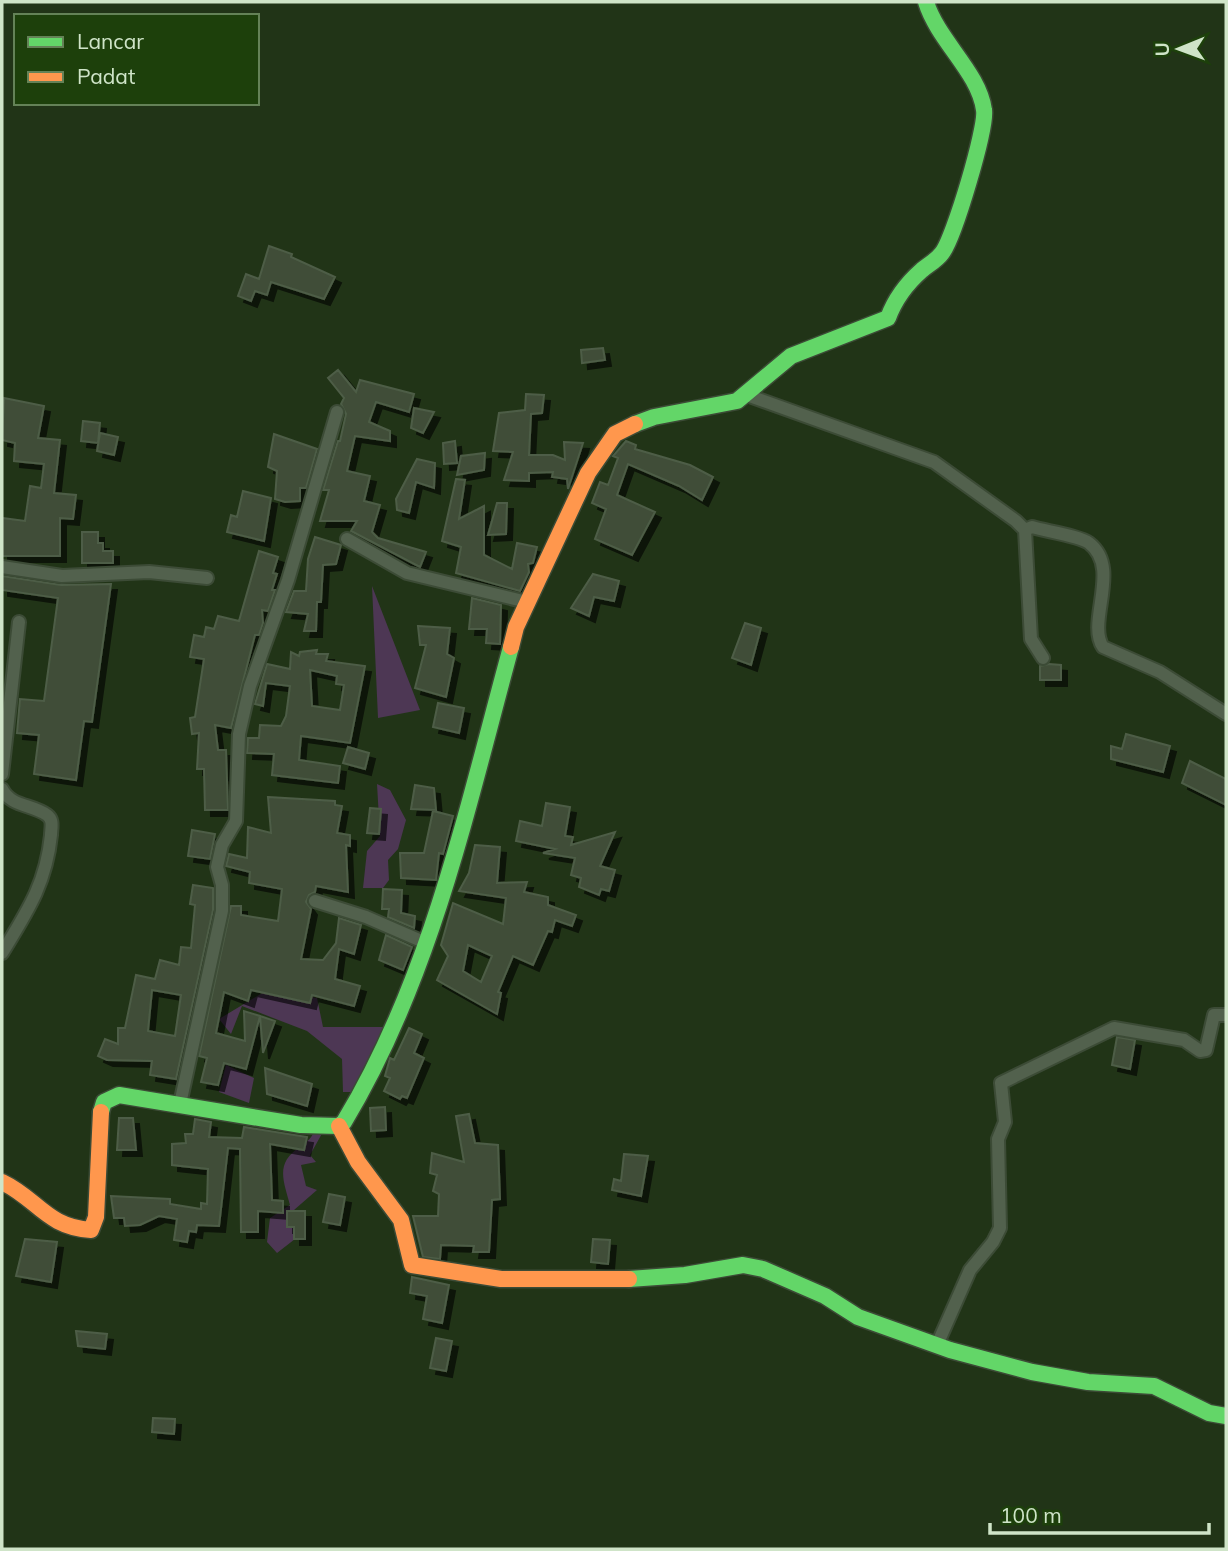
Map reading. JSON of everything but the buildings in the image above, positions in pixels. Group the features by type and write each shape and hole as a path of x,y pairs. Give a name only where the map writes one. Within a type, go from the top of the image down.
{"street":[{"path":"2,1182 51,1222 80,1230 92,1230 96,1217 104,1102 120,1095 301,1125 339,1126 356,1107 443,898 516,627 588,473 615,434 654,417 725,405 747,392 791,356 888,318 894,302 914,277 942,253 960,215 985,112 983,101 972,81 930,18 926,2"},
{"path":"747,392 934,462 1025,530"},
{"path":"180,1104 222,911 222,885 217,867 222,845 236,821 239,734 250,686 288,580 337,412"},
{"path":"1025,530 1032,527 1087,541 1096,549 1102,565 1103,598 1098,635 1104,647 1160,672 1226,714"},
{"path":"1025,530 1031,639 1043,658"},
{"path":"347,540 407,573 527,602"},
{"path":"2,567 62,576 149,572 207,578"},
{"path":"2,774 19,622"},
{"path":"2,789 12,801 46,814 52,823 46,867 36,898 2,953"},
{"path":"315,901 366,917 426,943"},
{"path":"937,1345 970,1270 993,1242 1000,1228 998,1139 1005,1122 1000,1083 1114,1028 1184,1040 1200,1051 1206,1050 1214,1015 1226,1016"},
{"path":"339,1126 358,1162 401,1220 408,1255 412,1265 420,1268 501,1279 600,1281 685,1275 743,1265 764,1269 825,1296 858,1317 937,1345 1031,1372 1088,1382 1154,1386 1209,1413 1226,1416"}],"shaded area":[{"path":"372,586 420,710 378,718"},
{"path":"377,784 390,790 406,820 398,849 388,860 389,880 383,888 363,888 367,851 380,836"},
{"path":"269,989 317,998 323,1027 386,1027 360,1092 343,1092 342,1059 307,1031 242,1006 231,1034 219,1019"},
{"path":"226,1065 254,1078 249,1103 219,1092"},
{"path":"315,1129 324,1130 310,1155 316,1162 301,1165 306,1186 317,1190 294,1210 295,1239 277,1253 267,1242 270,1218 290,1205 284,1165 293,1152 310,1139"}],"traffic: fast":[{"path":"635,424 654,417 737,401 791,356 888,318 906,286 942,253 969,182 984,110 975,83 939,30 926,2"},
{"path":"101,1112 104,1102 119,1095 301,1125 339,1126 344,1122 401,1010 423,951 462,830 511,647"},
{"path":"629,1279 685,1275 743,1265 763,1269 825,1296 858,1317 950,1350 1032,1372 1088,1382 1154,1386 1209,1413 1226,1416"}],"traffic: slow":[{"path":"511,647 516,627 588,473 615,434 635,424"},
{"path":"2,1182 63,1224 91,1230 96,1217 101,1112"},
{"path":"339,1126 358,1162 401,1220 412,1265 501,1279 629,1279"}]}
